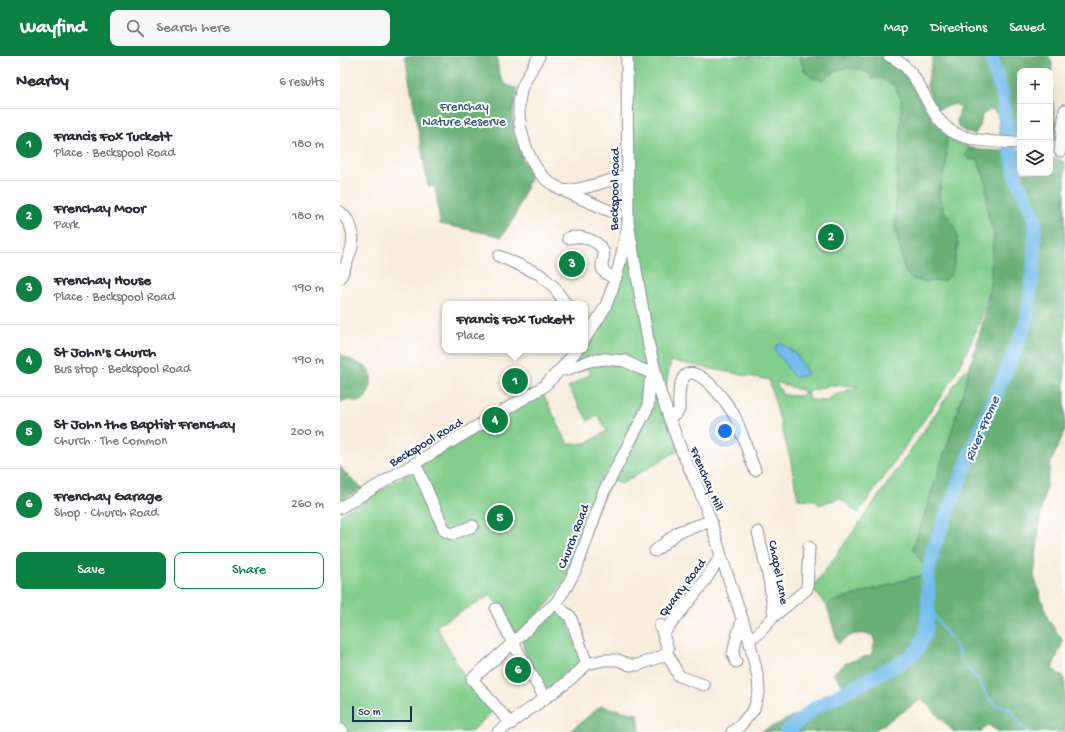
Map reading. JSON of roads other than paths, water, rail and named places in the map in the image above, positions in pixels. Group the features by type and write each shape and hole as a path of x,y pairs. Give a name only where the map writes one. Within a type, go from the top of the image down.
{"street":[{"path":"539,56 521,91 520,100 521,128 524,142 531,159 544,179 551,184 617,214"},
{"name":"Beckspool Road","path":"588,327 605,307 616,278 624,247 628,223 627,56"},
{"path":"889,56 905,67 913,76 934,112 942,123 951,131 977,140 1017,143"},
{"path":"1058,150 1065,110"},
{"path":"563,190 576,190 628,174"},
{"path":"340,212 350,226 353,235 350,252 340,278"},
{"name":"Frenchay Hill","path":"628,223 649,346 656,375 680,448 700,492 710,521 749,639 758,678 759,692 754,709 740,726 732,732"},
{"path":"568,238 575,236 593,241 603,251 604,256 602,266 604,271 607,275 616,278"},
{"path":"499,256 539,274 553,286 564,301"},
{"name":"Beckspool Road","path":"340,508 543,386 561,369 574,353"},
{"path":"561,369 566,370 589,361 605,359 625,361 656,375"},
{"path":"669,418 679,410 679,389 681,381 690,373 700,376 715,389 727,403 735,417 755,470"},
{"name":"Church Road","path":"511,724 472,679 513,643 542,614 556,603 567,586 578,567 603,493 648,407 650,382 656,375"},
{"path":"415,463 445,531 452,534 474,526"},
{"path":"655,550 678,532 710,521"},
{"name":"Chapel Lane","path":"758,532 769,579 774,616"},
{"name":"Chapel Lane","path":"749,639 758,634 774,616 807,589 809,547"},
{"name":"Quarry Road","path":"704,685 679,676 667,653 668,649 661,629 694,595 721,556"},
{"path":"556,603 570,616 587,664"},
{"path":"496,609 513,643 545,698"},
{"path":"736,662 733,654 742,620"},
{"path":"498,732 566,683 587,664 604,660 618,660 630,665 638,665 667,653"},
{"path":"340,729 344,732"}],"water":[{"path":"781,343 796,354 808,374 794,378 785,363 775,351 776,346"}],"waterway":[{"name":"River Frome","path":"786,732 816,707 907,659 918,649 926,632 928,575 933,550 974,444 1019,341 1027,318 1034,261 1035,218 1017,180 1008,135 1002,92 992,62 992,56"},
{"path":"928,607 958,649 960,658 980,682 986,696 996,705 1008,708 1014,713 1021,727 1030,732"}],"place":[{"name":"Frenchay Moor","path":"831,237"},
{"name":"Frenchay House","path":"572,264"},
{"name":"Francis Fox Tuckett","path":"515,381"},
{"name":"St John's Church","path":"495,420"},
{"name":"St John the Baptist Frenchay","path":"500,518"},
{"name":"Frenchay Garage","path":"518,670"}],"park label":[{"name":"Frenchay Nature Reserve","path":"464,112"}]}
